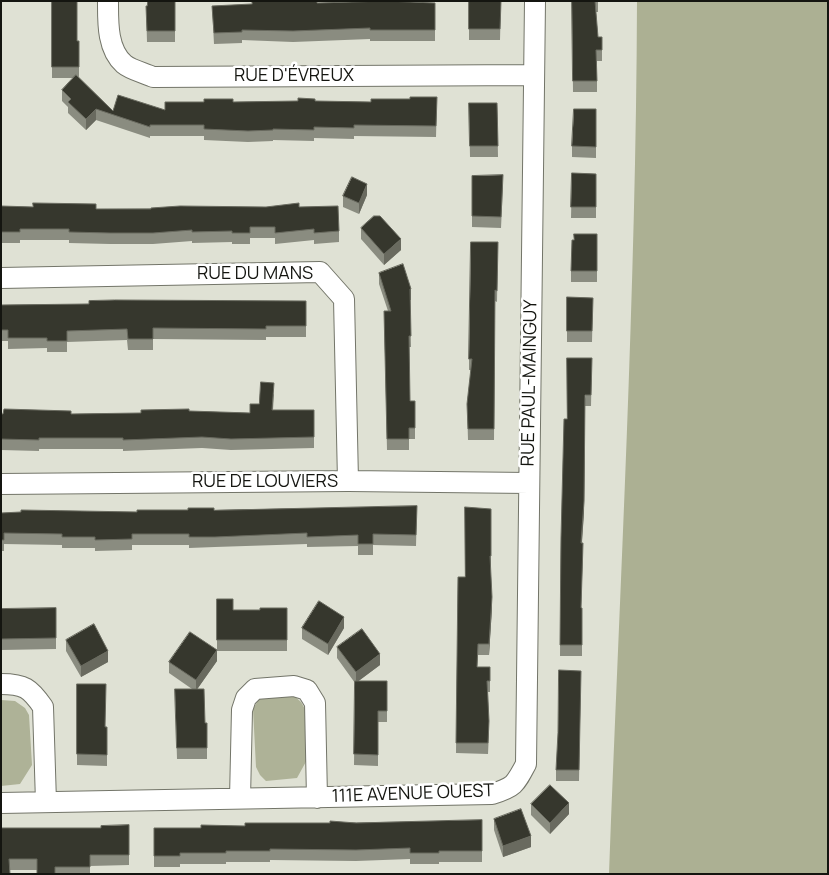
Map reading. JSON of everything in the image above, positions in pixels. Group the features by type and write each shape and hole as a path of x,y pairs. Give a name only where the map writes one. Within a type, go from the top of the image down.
{"street":[{"name":"RUE D'ÉVREUX","path":"108,1 108,29 113,49 125,65 153,77 534,75"},
{"name":"RUE PAUL-MAINGUY","path":"526,764 534,1"},
{"name":"RUE DU MANS","path":"1,278 320,272 344,299 348,481"},
{"name":"RUE DE LOUVIERS","path":"1,484 348,481 529,483"},
{"path":"1,684 22,685 34,694 42,707 46,802"},
{"name":"111E AVENUE OUEST","path":"240,798 242,710 246,698 255,689 294,686 307,690 315,704 317,798"},
{"name":"111E AVENUE OUEST","path":"1,803 492,794 509,788 517,782 526,764"}],"green space":[{"path":"637,1 828,1 828,874 609,874 631,328"},
{"path":"269,694 292,694 301,702 305,709 308,758 297,778 266,781 256,767 253,709 259,699"},
{"path":"1,700 15,701 25,708 29,715 32,765 20,784 1,786"}],"building":[{"path":"52,1 77,1 79,67 52,67"},
{"path":"148,1 175,1 175,31 147,31 146,6"},
{"path":"252,1 435,3 435,30 370,30 370,28 293,31 242,30 242,32 214,33 212,6 252,4"},
{"path":"469,1 501,1 500,29 469,29"},
{"path":"572,1 595,1 598,37 602,37 602,50 596,50 597,81 573,81"},
{"path":"76,75 113,111 118,95 165,110 165,102 204,102 204,99 233,99 233,102 298,101 298,98 315,99 315,101 371,102 371,99 437,97 436,126 354,125 354,128 314,127 314,130 273,129 248,131 204,129 204,125 150,125 150,127 96,109 86,119 68,102 71,99 62,90"},
{"path":"469,103 497,103 498,146 470,146"},
{"path":"574,109 596,109 596,147 572,146"},
{"path":"572,173 596,174 596,207 571,207"},
{"path":"503,175 501,217 472,216 472,176"},
{"path":"352,177 367,184 359,203 343,196"},
{"path":"33,203 96,204 96,209 151,209 180,206 266,207 299,203 299,207 338,206 339,231 314,233 314,229 275,233 275,227 250,227 250,233 232,233 232,231 192,232 192,230 153,233 110,233 69,232 69,229 20,229 20,232 1,232 1,206 33,207"},
{"path":"374,216 380,216 401,239 384,254 361,228"},
{"path":"574,234 597,234 597,271 571,271 572,240 574,240"},
{"path":"471,242 498,242 497,291 495,290 494,429 468,429 467,404 472,359 469,359"},
{"path":"403,264 411,289 411,336 409,336 410,401 415,401 415,428 409,428 409,439 387,439 384,311 391,311 379,273"},
{"path":"567,297 593,298 592,331 567,331"},
{"path":"89,301 306,301 306,326 266,326 266,329 153,328 153,339 128,339 127,329 67,331 67,341 47,341 47,338 8,338 8,330 1,330 1,305 89,304"},
{"path":"567,358 592,358 591,395 585,395 584,501 581,543 583,543 582,645 560,645 561,538 564,419 567,419"},
{"path":"261,382 274,383 272,410 314,410 314,437 231,439 202,437 123,440 123,438 1,439 1,414 3,414 4,409 71,411 71,414 141,413 141,410 189,409 189,411 250,413 250,404 259,404"},
{"path":"417,506 416,535 373,534 373,544 358,544 358,535 307,537 307,533 215,537 189,537 189,534 132,534 132,539 95,540 95,537 62,537 62,534 4,533 4,540 1,540 1,513 21,512 21,510 137,512 137,510 188,510 188,508 214,508 214,510"},
{"path":"465,507 491,509 490,556 492,597 489,644 478,644 477,667 490,667 490,681 487,681 488,743 456,743 458,577 465,577"},
{"path":"217,599 233,599 233,610 287,608 287,640 217,640"},
{"path":"319,601 344,617 328,644 302,628"},
{"path":"56,608 56,638 1,639 1,609"},
{"path":"94,624 108,651 81,666 66,640"},
{"path":"362,629 380,654 356,672 337,647"},
{"path":"190,632 217,650 196,680 169,662"},
{"path":"559,670 581,671 579,770 556,770"},
{"path":"355,681 387,681 387,711 378,711 378,755 354,754"},
{"path":"77,684 106,684 105,727 107,727 107,755 77,754"},
{"path":"175,689 204,689 207,748 177,748"},
{"path":"550,785 569,803 550,823 531,804"},
{"path":"521,809 531,836 503,846 494,819"},
{"path":"482,820 482,851 410,853 410,848 356,850 270,849 270,851 226,851 226,853 180,853 180,856 154,856 154,828 201,828 201,825 245,826 245,823"},
{"path":"129,825 129,855 90,855 90,867 55,867 55,874 37,874 37,859 9,859 10,874 1,874 1,828 101,828 101,826"}]}
